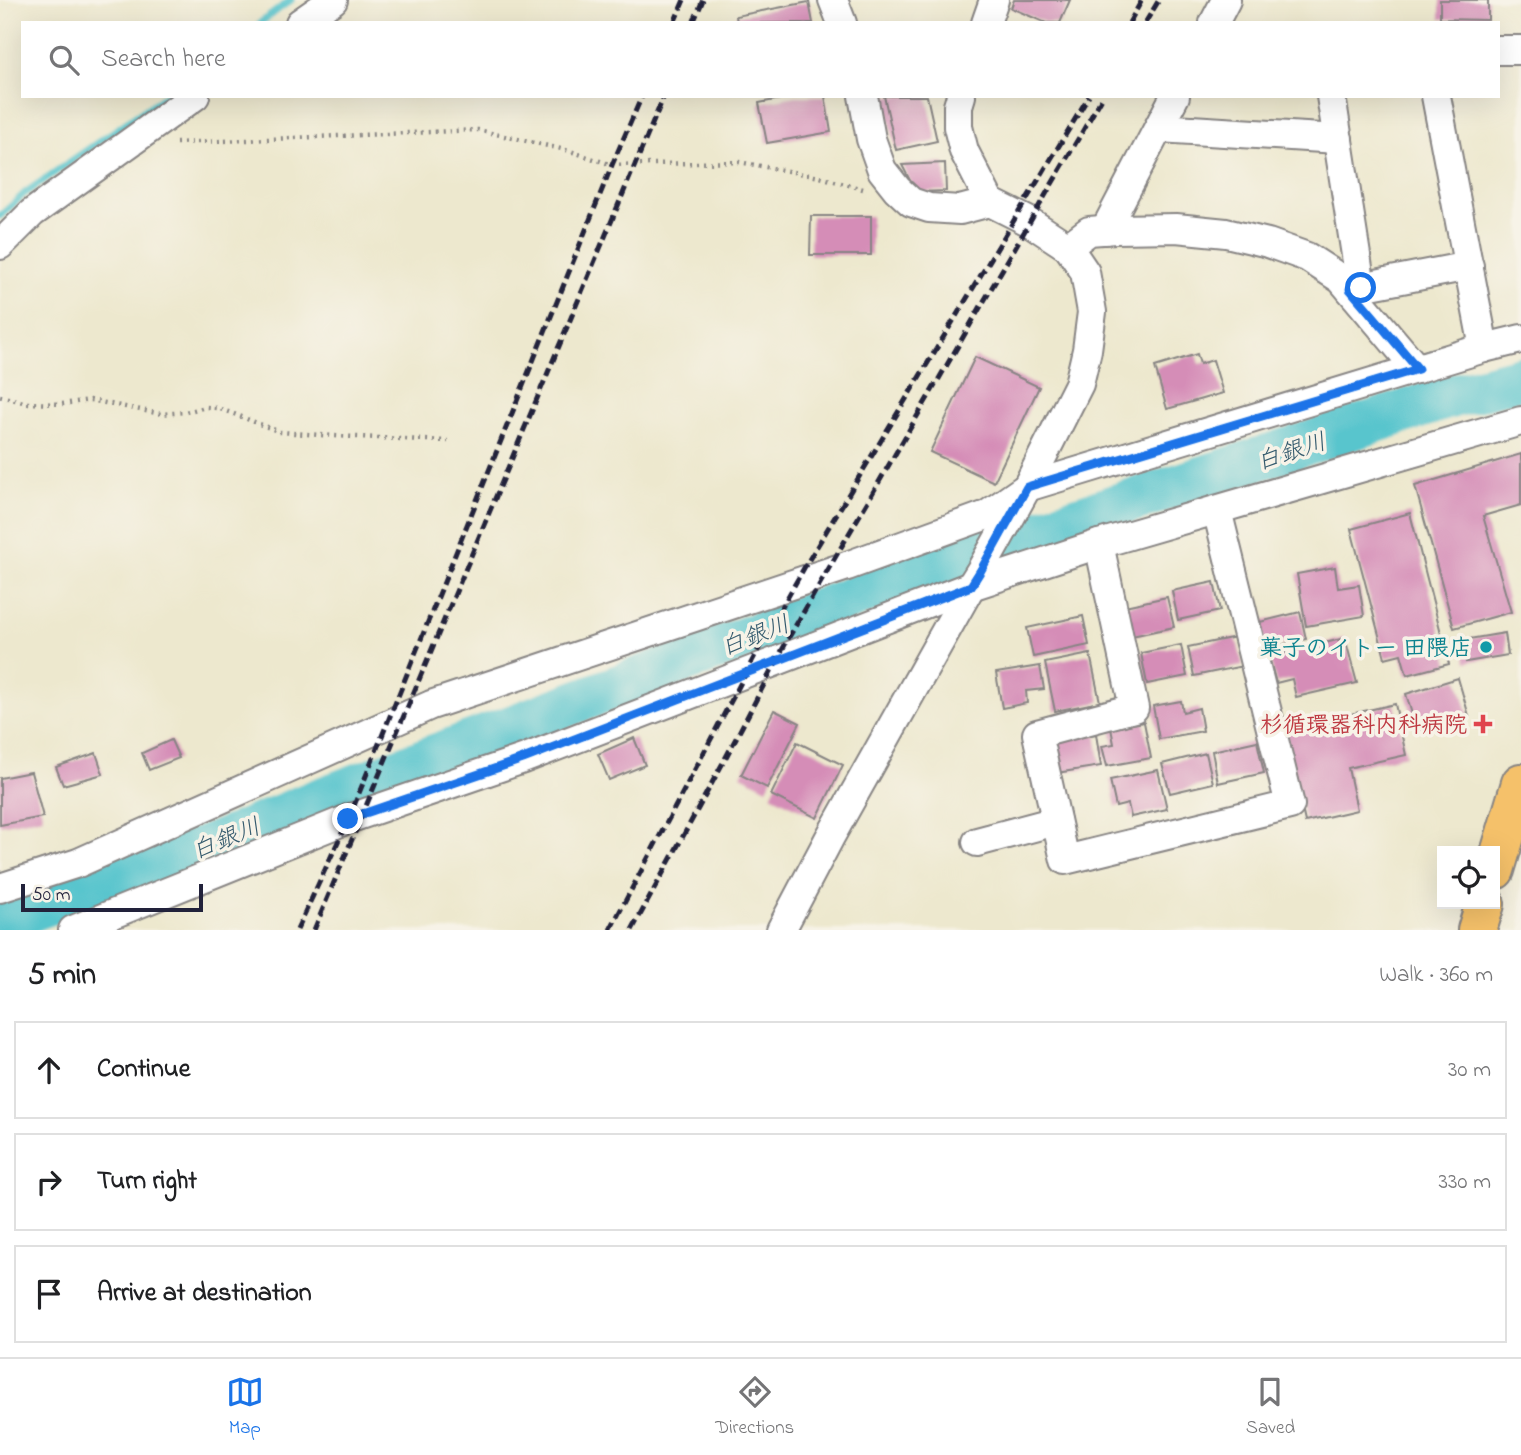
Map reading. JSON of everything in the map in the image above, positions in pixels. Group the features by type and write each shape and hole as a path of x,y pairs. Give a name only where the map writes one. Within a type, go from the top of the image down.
{"highway":[{"path":"1500,853 1521,783"},
{"path":"1477,930 1483,909"}],"street":[{"path":"303,21 333,0"},
{"path":"833,0 841,21"},
{"path":"987,21 994,0"},
{"path":"1215,21 1226,0"},
{"path":"1500,50 1521,50"},
{"path":"0,245 32,213 192,98"},
{"path":"863,98 871,139 882,170 911,202 929,208 960,210 990,202"},
{"path":"781,930 830,837 1021,496 1079,384 1087,350 1092,312 1086,272 1069,247 1030,222 990,202 964,151 958,127 960,98"},
{"path":"1105,230 1174,98"},
{"path":"1331,98 1355,288"},
{"path":"1436,98 1484,348"},
{"path":"1158,128 1338,139"},
{"path":"1069,247 1089,231 1176,228 1226,233 1258,240 1307,257 1355,288 1418,369"},
{"path":"1355,288 1469,266"},
{"path":"0,888 78,863 431,705 847,566 987,515 1021,496 1484,348 1521,339"},
{"path":"73,930 348,819 523,759 976,578 1521,421"},
{"path":"1099,544 1134,708 1037,734 1065,860 1290,805 1217,510"},
{"path":"977,842 1056,821"}],"path":[{"path":"126,145 478,131 570,151 612,165 739,162 820,177 865,189 897,189"},
{"path":"0,396 27,403 62,404 90,400 161,414 206,407 217,408 280,432 448,441"}],"building":[{"path":"1014,0 1070,0 1061,21 1041,21 1011,8"},
{"path":"1440,0 1488,0 1488,20 1440,19"},
{"path":"809,2 813,21 737,21 736,16"},
{"path":"785,98 825,98 831,132 767,143 759,103"},
{"path":"884,98 927,98 937,141 896,150"},
{"path":"945,163 946,191 916,192 902,165"},
{"path":"811,216 871,216 871,255 810,255"},
{"path":"1197,354 1200,364 1213,360 1223,393 1167,409 1155,367"},
{"path":"975,357 1039,387 994,482 930,452"},
{"path":"1521,454 1521,505 1483,516 1511,612 1454,628 1415,486"},
{"path":"1410,513 1449,664 1407,675 1401,654 1385,658 1351,529"},
{"path":"1335,567 1338,588 1359,585 1364,616 1306,626 1297,574"},
{"path":"1214,582 1220,611 1178,620 1172,591"},
{"path":"1167,597 1174,627 1127,637 1120,607"},
{"path":"1300,612 1306,639 1267,648 1260,622"},
{"path":"1083,616 1089,645 1033,657 1027,628"},
{"name":"菓子のイトー 田隈店","path":"1505,633 1508,655 1466,662 1463,640"},
{"path":"1236,637 1243,666 1194,676 1188,647"},
{"path":"1345,638 1357,683 1296,697 1292,679 1276,683 1269,657"},
{"path":"1181,645 1187,676 1147,684 1141,653"},
{"path":"1090,654 1100,702 1055,711 1045,663"},
{"path":"1040,666 1044,689 1026,691 1027,703 1002,708 996,673"},
{"path":"1458,678 1469,716 1417,731 1406,694"},
{"path":"1181,701 1183,712 1199,708 1203,731 1159,739 1153,706"},
{"path":"1395,704 1406,755 1348,768 1357,810 1305,822 1284,729"},
{"path":"774,710 800,723 767,788 741,775"},
{"path":"1144,722 1151,758 1107,766 1102,746 1114,744 1111,728"},
{"path":"1096,734 1101,766 1056,773 1050,741"},
{"path":"634,738 645,765 609,780 598,754"},
{"path":"171,740 179,758 149,770 142,753"},
{"path":"1257,741 1264,773 1218,783 1212,751"},
{"path":"797,742 843,765 817,818 771,795"},
{"path":"96,753 103,774 63,785 56,767"},
{"path":"1206,753 1213,783 1170,793 1162,764"},
{"path":"1158,770 1167,809 1131,817 1128,804 1116,807 1110,780"},
{"path":"31,772 43,817 0,825 0,778"}],"waterway":[{"path":"263,21 291,0"},
{"path":"0,216 25,193 162,98"},
{"name":"白銀川","path":"0,921 222,841 321,799 965,555 1452,396 1521,378"}],"railway":[{"path":"675,21 684,0"},
{"path":"694,21 703,0"},
{"path":"1130,21 1142,0"},
{"path":"1146,21 1159,0"},
{"path":"297,930 349,818 641,98"},
{"path":"314,930 663,98"},
{"path":"610,930 804,568 1088,98"},
{"path":"632,930 789,637 1102,98"}],"place":[{"name":"菓子のイトー 田隈店","path":"1486,647"},
{"name":"杉循環器科内科病院","path":"1483,724"}],"route":[{"path":"348,819 523,759 971,586 1027,487 1418,369 1350,289 1361,288"}]}
